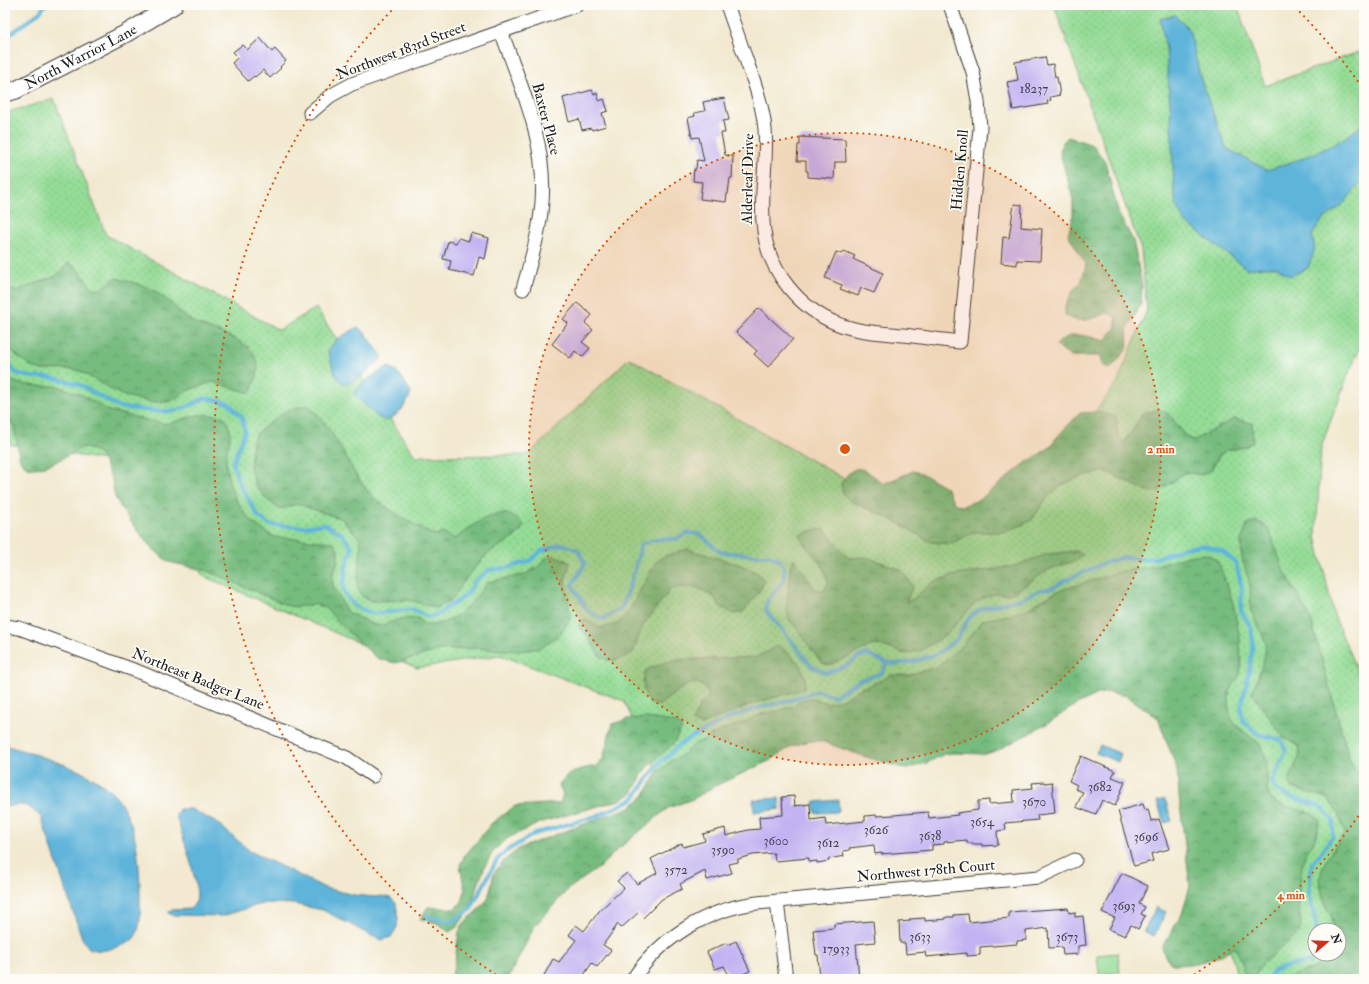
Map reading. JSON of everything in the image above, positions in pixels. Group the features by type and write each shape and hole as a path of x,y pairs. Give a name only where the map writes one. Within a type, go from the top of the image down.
{"street":[{"name":"North Warrior Lane","path":"5,93 16,90 125,34 174,5"},
{"name":"Northwest 183rd Street","path":"310,113 330,96 352,84 577,5"},
{"name":"Alderleaf Drive","path":"727,5 760,101 765,128 766,157 762,213 764,233 769,255 780,275 793,293 814,312 838,324 870,332 960,342"},
{"name":"Hidden Knoll","path":"950,5 973,72 978,101 980,128 960,342"},
{"name":"Baxter Place","path":"501,32 532,120 538,141 542,165 542,202 536,239 523,288"},
{"name":"Northeast Badger Lane","path":"5,626 19,628 139,672 348,758 373,776"},
{"name":"Northwest 178th Court","path":"633,979 654,953 678,933 704,918 730,908 777,901 1039,877 1075,860"},
{"path":"777,901 786,979"}],"green space":[{"path":"1054,5 1237,5 1265,86 1364,50 1364,339 1346,380 1321,447 1316,537 1334,615 1364,689 1364,979 1238,979 1151,651 796,739 659,775 624,701 500,655 417,668 203,576 135,465 7,444 5,438 5,113 54,99 106,235 279,330 316,308 415,456 528,455 629,358 943,534 1080,432 1118,381 1147,310 1141,250"},
{"path":"1068,137 1093,145 1105,161 1119,215 1133,240 1142,286 1141,304 1127,329 1128,348 1110,369 1102,365 1101,356 1071,356 1056,345 1062,340 1074,335 1105,341 1116,327 1116,317 1108,313 1081,321 1065,315 1065,306 1074,289 1081,283 1086,265 1068,234 1073,217 1073,199 1060,153 1062,143"},
{"path":"68,263 76,267 93,289 102,289 115,278 144,286 158,293 191,321 227,335 245,345 252,351 256,358 258,367 257,376 250,393 213,382 186,391 176,399 167,402 149,402 121,395 80,371 71,369 42,370 32,367 17,356 5,343 5,290 16,291 56,276"},
{"path":"5,376 12,381 21,384 58,386 84,396 109,411 164,424 201,414 224,417 230,429 230,439 226,454 227,473 234,496 247,516 255,524 275,537 333,542 338,550 338,560 332,578 333,586 347,612 374,625 383,625 400,619 418,618 424,625 445,622 453,618 468,606 488,582 524,575 539,566 545,558 553,556 562,558 570,563 565,581 571,618 560,634 544,646 536,649 517,651 479,648 440,650 396,663 377,658 350,634 325,608 315,604 297,607 289,606 208,571 169,562 147,543 123,511 115,497 112,480 101,456 93,450 83,447 62,459 36,468 23,464 19,457 14,428 11,421 5,416"},
{"path":"307,405 316,413 332,433 356,475 369,492 392,511 427,532 436,535 444,533 455,539 480,521 498,514 506,514 515,518 524,525 519,533 512,539 488,553 467,577 452,599 437,608 409,600 371,601 362,596 357,587 361,549 360,539 342,519 298,504 280,509 265,498 255,484 250,467 253,440 257,433 287,410"},
{"path":"1160,410 1169,414 1186,437 1194,440 1234,419 1252,423 1253,442 1245,447 1227,450 1220,455 1210,471 1202,475 1185,472 1171,483 1155,492 1146,491 1105,471 1079,477 1062,485 1048,496 1032,520 1006,532 975,532 949,544 931,542 891,519 850,501 843,494 841,484 851,471 856,469 866,471 883,484 913,471 921,473 946,487 954,503 962,506 979,500 1027,462 1052,446 1056,438 1080,413 1097,412 1116,417 1118,436 1124,443 1143,413"},
{"path":"1256,521 1265,525 1270,532 1283,568 1311,620 1349,758 1364,785 1364,979 1282,979 1315,968 1318,962 1347,962 1347,922 1333,922 1325,904 1320,882 1323,866 1327,858 1345,833 1339,815 1327,798 1292,788 1289,780 1300,755 1299,746 1284,738 1252,693 1264,660 1266,643 1251,611 1250,584 1242,558 1241,540 1248,524"},
{"path":"817,529 825,530 848,558 866,557 902,570 913,586 906,602 913,599 933,582 950,576 1014,566 1048,554 1076,551 1083,555 1076,561 1050,569 1011,594 994,594 977,601 946,635 922,650 905,654 880,645 871,646 830,665 822,663 789,619 787,610 790,567 794,558 815,589 824,591 828,582 823,566 804,544 800,535"},
{"path":"687,549 741,565 758,573 764,581 761,589 743,612 734,614 720,606 713,596 698,588 680,587 671,589 642,627 633,653 616,660 607,660 599,655 585,632 578,626 584,619 600,628 617,624 629,611 655,563 662,557"},
{"path":"1205,554 1215,558 1220,566 1233,603 1240,639 1241,668 1239,677 1229,691 1229,710 1232,719 1237,726 1260,744 1267,761 1267,790 1270,798 1278,804 1314,814 1320,821 1315,839 1305,855 1302,864 1298,903 1301,923 1299,933 1263,963 1257,972 1255,979 1245,979 1243,966 1237,951 1234,948 1213,959 1180,965 1171,963 1166,957 1162,947 1182,914 1190,886 1177,769 1158,718 1127,696 1107,692 1098,694 1077,704 1043,726 996,751 985,754 944,754 927,763 909,768 900,767 860,755 821,741 810,741 792,746 769,761 717,785 693,799 668,808 618,849 600,867 568,889 534,927 508,979 450,979 454,968 459,932 463,924 488,899 494,873 505,860 520,848 630,807 644,796 657,773 672,760 683,755 696,743 719,731 761,714 778,711 795,705 802,700 810,698 829,703 845,698 859,689 891,675 909,675 935,667 963,645 983,620 1009,615 1027,609 1058,591 1119,572 1154,566 1188,556"},
{"path":"778,645 799,664 802,669 805,675 804,689 752,704 701,725 692,721 700,705 709,696 706,689 700,684 694,683 682,688 660,705 651,704 648,700 643,683 646,670 672,660 757,657"},
{"path":"646,718 674,722 682,727 674,743 646,768 632,793 620,800 542,822 508,838 494,850 485,866 469,910 457,927 449,932 437,923 420,919 428,907 454,909 462,902 465,891 460,865 464,857 492,823 515,806 560,803 563,794 559,786 562,781 570,773 597,766 603,759 612,724 628,719"},
{"path":"1118,953 1120,972 1099,974 1097,955"}],"water":[{"path":"1175,15 1189,29 1201,80 1226,148 1267,170 1318,152 1342,139 1364,123 1364,179 1343,204 1322,221 1312,235 1315,249 1308,268 1290,276 1277,267 1247,269 1184,221 1177,207 1174,192 1166,49 1160,19"},
{"path":"358,327 365,333 382,358 356,380 345,384 338,379 328,351 337,339"},
{"path":"387,367 398,373 411,393 402,410 386,421 375,415 354,394 365,382"},
{"path":"5,745 59,762 85,774 108,789 118,800 132,827 138,857 139,926 135,937 129,942 122,946 108,950 97,950 89,948 82,938 41,817 32,809 25,806 17,805 5,807"},
{"path":"1100,745 1121,754 1118,762 1096,753"},
{"path":"779,798 780,809 754,812 753,800"},
{"path":"1165,799 1172,821 1164,823 1157,801"},
{"path":"838,800 839,812 815,813 814,802"},
{"path":"179,809 191,809 217,823 250,851 325,888 354,895 374,897 382,896 390,898 396,903 398,918 397,927 391,937 382,940 323,910 293,904 265,903 222,916 173,915 168,913 172,910 190,909 196,902 197,894 190,859 176,816"},
{"path":"1156,907 1166,912 1154,936 1144,931"}],"building":[{"path":"260,38 272,52 275,49 286,61 270,78 263,70 248,81 232,63 238,57 233,52 242,45 247,50"},
{"path":"1045,57 1047,65 1053,64 1060,95 1050,97 1051,100 1047,101 1048,104 1013,110 1007,82 1018,80 1015,62"},
{"path":"592,90 594,94 597,93 599,101 604,99 608,111 602,113 606,126 592,130 591,128 582,130 579,119 569,122 563,98"},
{"path":"724,98 729,120 723,121 725,133 721,133 725,155 733,156 732,178 730,178 726,202 700,199 702,182 693,181 694,169 696,169 697,160 704,161 699,137 692,138 688,118 695,116 694,113 705,111 703,102"},
{"path":"800,137 845,139 846,162 835,162 834,179 808,177 808,171 806,171 806,161 797,161"},
{"path":"1014,204 1022,205 1021,227 1042,229 1040,261 1017,260 1017,265 1001,263 1003,237 1009,238"},
{"path":"471,233 489,238 485,259 479,257 474,276 449,270 451,261 443,259 448,241 456,243 458,238 469,241"},
{"path":"844,251 855,256 853,259 883,273 874,293 861,288 858,296 840,289 842,285 825,278 836,252 842,254"},
{"path":"577,303 592,315 585,323 593,330 582,342 590,348 582,357 575,351 570,358 552,344 568,323 563,319"},
{"path":"759,308 793,339 768,367 754,354 757,351 736,332"},
{"path":"1081,756 1115,771 1112,777 1125,782 1115,806 1102,800 1096,814 1076,807 1083,792 1075,789 1077,785 1069,781"},
{"path":"1052,782 1055,813 1037,815 1038,820 1005,823 1006,830 997,831 998,845 982,846 982,844 967,843 967,840 944,842 944,844 932,845 932,850 875,854 874,845 849,848 850,850 843,851 844,856 817,863 817,861 809,862 809,858 775,861 774,853 753,855 738,859 738,862 729,864 732,873 707,880 705,871 680,884 682,889 662,899 643,918 638,913 621,928 618,924 603,945 611,950 597,967 592,963 581,979 542,979 553,959 559,962 576,940 569,935 576,925 584,931 600,910 624,888 617,881 627,873 637,884 657,873 651,859 682,843 683,847 705,841 703,834 725,828 726,836 748,830 760,829 759,817 783,815 782,797 794,796 795,806 810,804 811,820 825,818 826,825 865,821 865,816 876,815 928,812 929,818 958,815 957,813 978,810 978,801 989,800 989,804 1014,802 1013,790 1033,788 1032,783"},
{"path":"1143,804 1145,810 1148,809 1151,821 1159,819 1169,849 1151,854 1153,861 1134,866 1118,811"},
{"path":"1122,873 1148,886 1139,904 1145,907 1141,914 1145,916 1138,929 1131,925 1125,936 1109,929 1115,918 1102,912"},
{"path":"1068,908 1069,913 1075,912 1075,917 1083,916 1086,945 1078,946 1078,954 1063,955 1062,947 1049,948 1048,928 1026,931 1026,940 1017,941 1017,944 980,947 980,955 967,956 967,953 926,957 925,952 906,954 905,943 900,943 899,922 910,921 910,919 925,918 925,921 946,919 946,917 954,917 954,915 968,914 969,922 1009,918 1009,912"},
{"path":"873,921 875,942 856,944 859,979 820,979 818,955 816,955 813,930 834,928 834,924"},
{"path":"736,941 750,971 731,979 724,966 715,969 707,952 726,943 727,945"}],"waterway":[{"path":"5,38 40,12 45,5"},
{"path":"5,360 16,373 31,377 49,377 78,384 119,407 154,411 174,411 205,398 228,403 242,417 245,432 233,462 238,481 258,516 270,525 303,527 324,524 342,534 352,548 346,566 346,575 343,584 344,592 354,606 373,614 412,609 429,617 441,613 468,593 475,581 489,570 507,568 530,561 541,551 562,544 578,550 585,564 572,585 588,611 603,619 622,608 636,566 641,544 659,539 676,539 688,533 700,534 720,552 769,555 779,559 784,568 784,580 767,602 766,611 811,666 826,673 848,665 858,657 867,654 887,663 895,664 916,661 937,654 957,639 970,616 984,608 1021,599 1040,590 1052,588 1066,580 1107,562 1125,557 1142,559 1157,558 1184,548 1203,545 1222,551 1236,563 1242,588 1241,611 1251,627 1253,643 1250,667 1241,707 1243,721 1258,734 1281,740 1286,751 1272,782 1276,789 1287,796 1320,806 1333,820 1333,836 1321,853 1312,862 1309,891 1315,922"},
{"path":"426,916 451,922 470,910 497,860 505,852 534,834 600,815 633,799 661,761 687,740 729,718 754,709 788,701 817,691 835,696 860,680 882,673 887,663"},
{"path":"1268,979 1273,971 1291,965 1311,962"}]}
